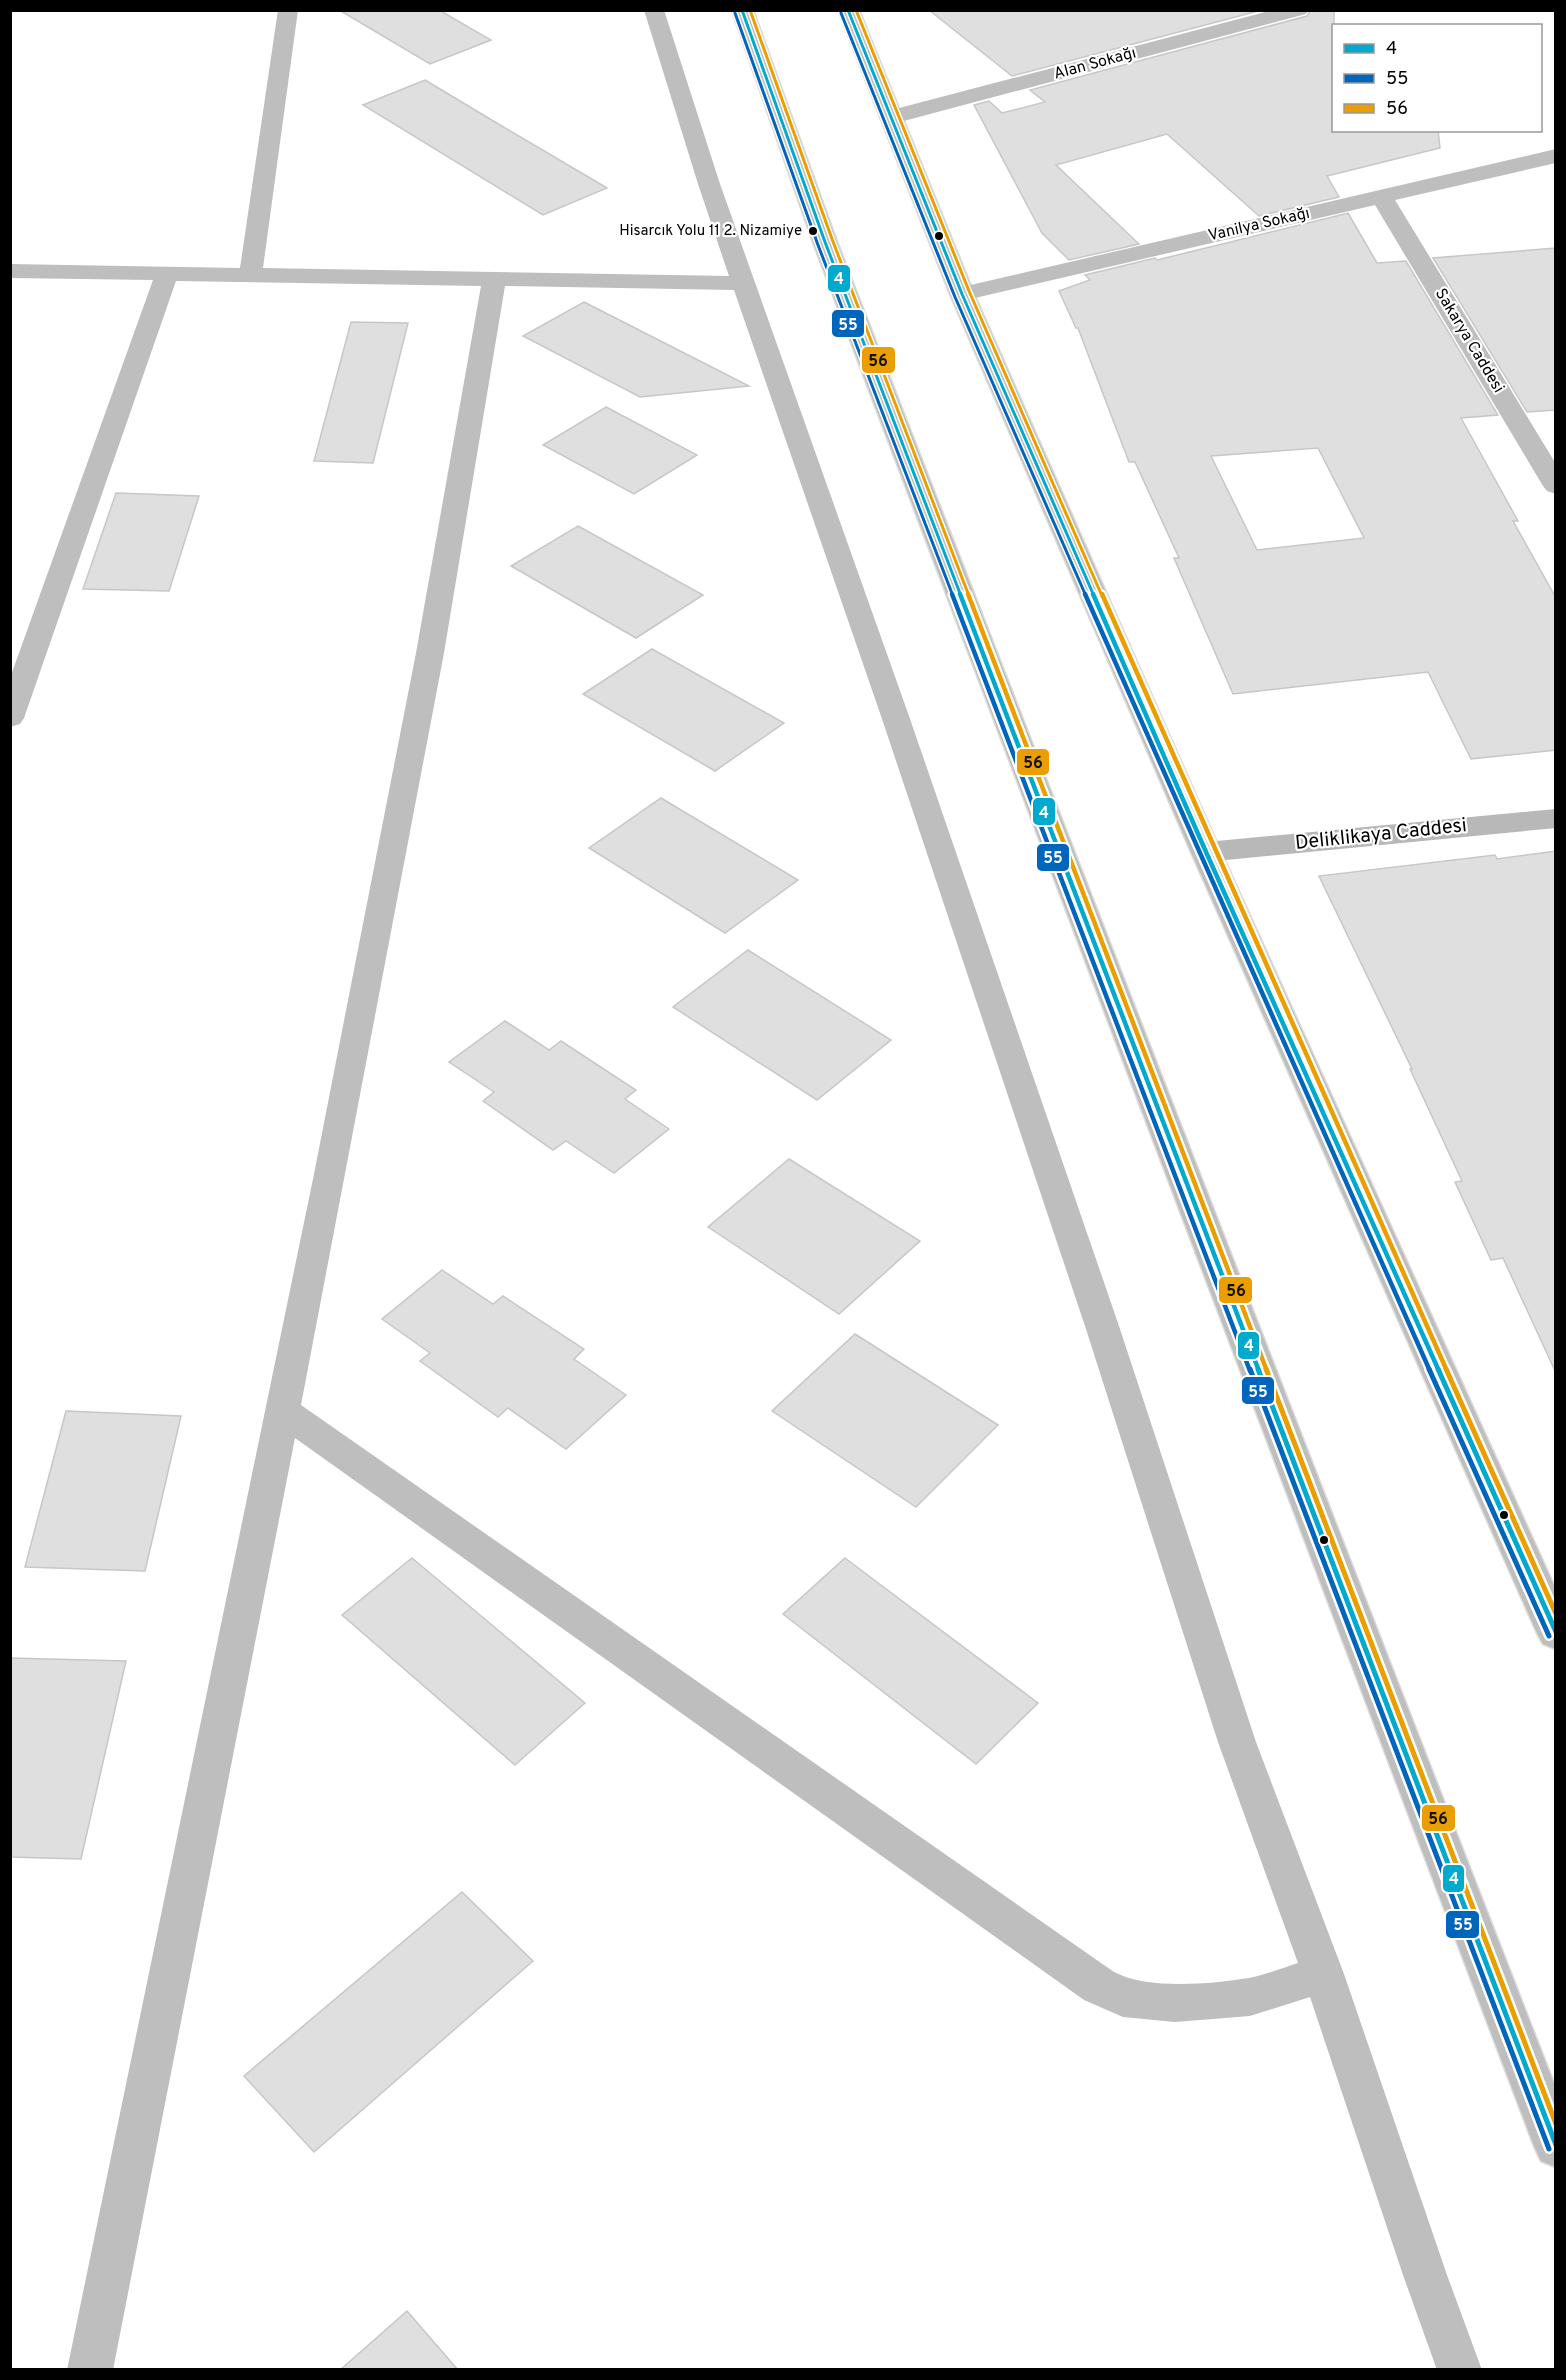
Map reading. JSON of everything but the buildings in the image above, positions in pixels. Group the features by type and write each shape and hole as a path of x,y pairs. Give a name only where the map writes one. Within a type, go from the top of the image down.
{"main road":[{"path":"250,276 288,10"},
{"path":"654,10 709,184 899,727 1090,1292 1237,1742 1323,1974 1425,2275 1460,2370"},
{"path":"742,10 833,263 1556,2146"},
{"path":"848,10 962,294 1206,852 1556,1633"},
{"name":"Alan Sokağı","path":"892,117 1299,10"},
{"name":"Vanilya Sokağı","path":"962,294 1556,156"},
{"name":"Sakarya Caddesi","path":"1382,197 1556,486"},
{"path":"10,271 744,283"},
{"path":"10,718 167,274"},
{"path":"90,2370 426,676 495,280"},
{"path":"282,1410 1099,1986 1123,1998 1174,2004 1250,1997 1323,1974"}],"street":[{"name":"Deliklikaya Caddesi","path":"1206,852 1556,818"}],"transit line":[{"name":"4","path":"742,10 825,242 1556,2145"},
{"name":"56","path":"750,10 832,239 1556,2124"},
{"name":"4","path":"848,10 962,294 1206,852 1556,1632"},
{"name":"56","path":"856,10 969,291 1213,849 1556,1614"},
{"name":"55","path":"735,13 818,245 1549,2149"},
{"name":"55","path":"841,13 955,297 1199,855 1549,1636"}],"place":[{"name":"Hisarcık Yolu 11 2. Nizamiye","path":"813,231"}]}
